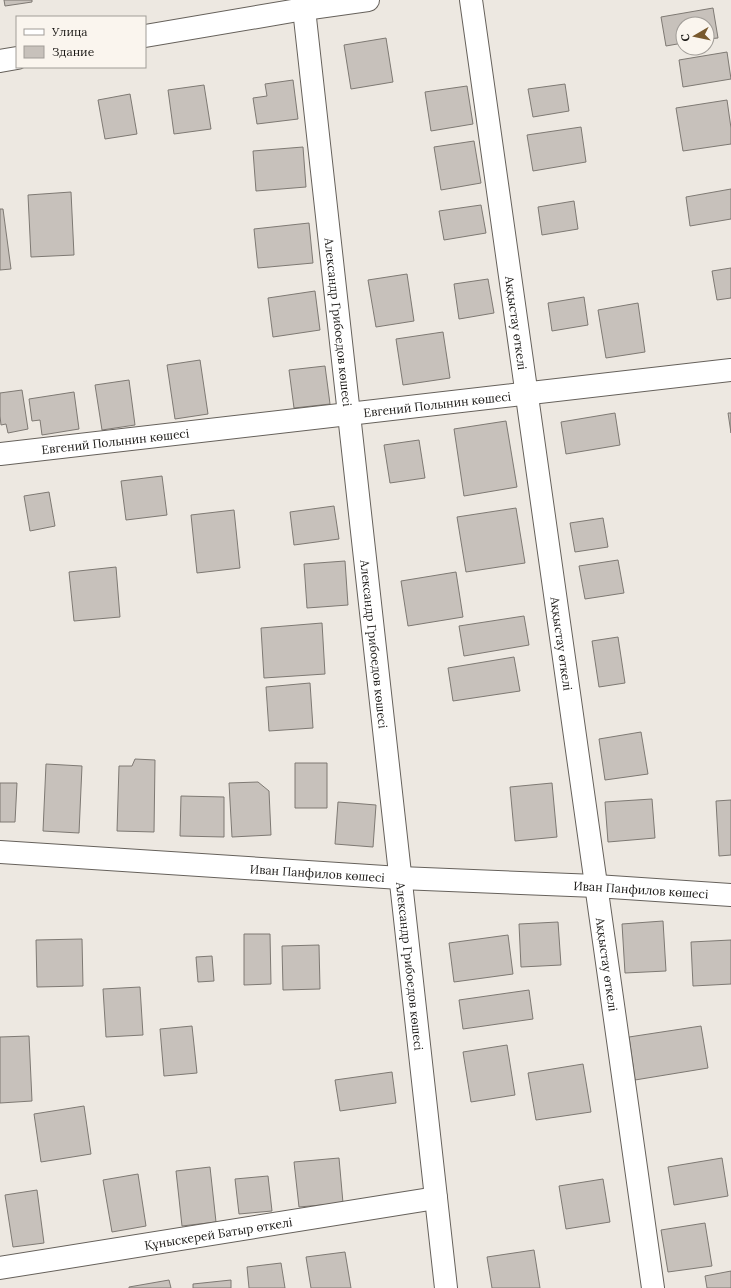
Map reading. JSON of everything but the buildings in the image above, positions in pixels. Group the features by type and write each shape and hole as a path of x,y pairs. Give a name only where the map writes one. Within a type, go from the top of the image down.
{"street":[{"path":"146,36 304,4 368,0"},
{"name":"Аққыстау өткелі","path":"471,0 653,1288"},
{"name":"Александр Грибоедов көшесі","path":"304,4 446,1288"},
{"path":"0,61 16,58"},
{"name":"Евгений Полынин көшесі","path":"0,454 731,370"},
{"name":"Иван Панфилов көшесі","path":"0,852 400,878 596,886 731,895"},
{"name":"Құныскерей Батыр өткелі","path":"0,1268 436,1198"}]}
